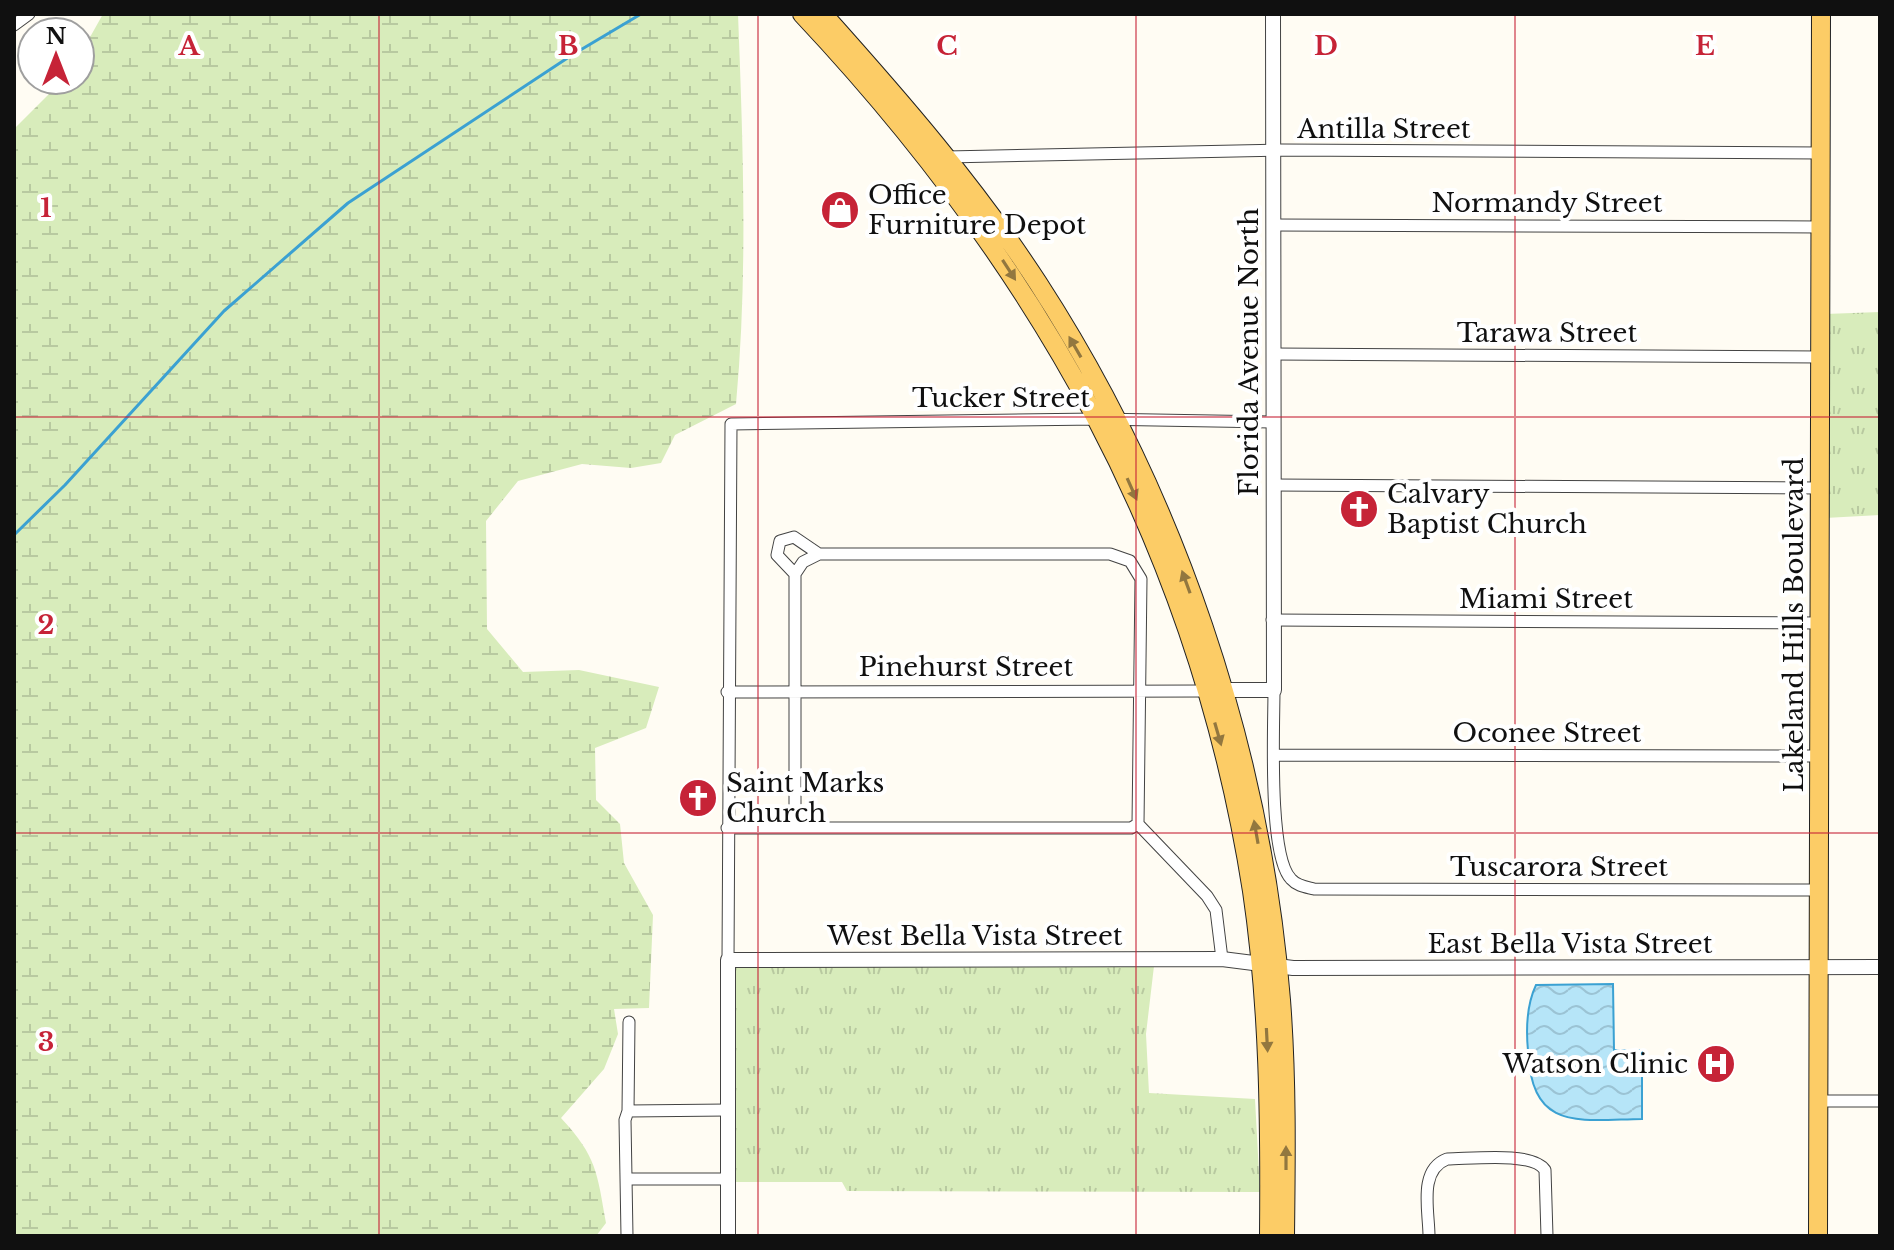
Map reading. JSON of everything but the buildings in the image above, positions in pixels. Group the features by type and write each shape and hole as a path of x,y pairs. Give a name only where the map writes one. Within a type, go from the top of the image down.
{"main road":[{"path":"802,14 886,107 996,249 1106,419"},
{"path":"813,14 858,61 873,70"},
{"path":"823,14 947,157 1039,285 1175,554 1214,691 1269,963 1285,1065 1285,1236"},
{"name":"Lakeland Hills Boulevard","path":"1818,1236 1821,14"},
{"path":"886,107 906,120 976,206 986,209"},
{"path":"1269,963 1269,1236"}],"street":[{"path":"14,25 29,14"},
{"name":"Florida Avenue North","path":"1273,14 1274,690"},
{"name":"Antilla Street","path":"947,157 1365,150 1821,153"},
{"name":"Normandy Street","path":"1273,225 1820,227"},
{"name":"Tarawa Street","path":"1273,354 1821,357"},
{"name":"Tucker Street","path":"727,692 731,424 1106,419 1273,422"},
{"path":"1273,485 1821,488"},
{"path":"795,574 777,555 780,541 794,537 819,554"},
{"path":"795,827 795,574 803,562 819,554 1120,555 1134,564 1141,579 1138,824 1212,903 1221,930 1222,959"},
{"name":"Miami Street","path":"1272,620 1820,623"},
{"path":"1274,690 1274,755"},
{"name":"Pinehurst Street","path":"727,692 1274,690"},
{"path":"727,692 728,1236"},
{"name":"Oconee Street","path":"1274,755 1820,756"},
{"name":"Tuscarora Street","path":"1274,755 1274,801 1284,867 1290,879 1300,886 1314,889 1818,890"},
{"path":"727,828 1131,828 1138,824"},
{"name":"West Bella Vista Street","path":"728,960 1222,959 1269,963"},
{"name":"East Bella Vista Street","path":"1269,963 1383,968 1880,967"},
{"path":"627,1236 625,1120 628,1111 629,1022"},
{"path":"1817,1101 1880,1101"},
{"path":"628,1111 728,1110"},
{"path":"1429,1236 1428,1176 1436,1165 1447,1159 1514,1158 1542,1164 1547,1180 1547,1236"},
{"path":"627,1179 728,1179"}],"green space":[{"path":"103,14 738,14 743,258 736,404 675,435 661,463 631,468 582,464 518,481 486,521 487,629 523,672 579,670 659,687 646,728 595,748 596,800 620,824 624,863 653,915 649,1008 614,1009 618,1034 604,1069 561,1118 582,1144 594,1166 606,1223 596,1236 14,1236 14,129 47,96 96,96 96,26"},
{"path":"1880,312 1880,515 1825,518 1825,314"},
{"path":"733,965 1154,966 1146,1034 1149,1093 1255,1099 1260,1192 847,1191 842,1182 733,1182"}],"water":[{"path":"1613,984 1614,1050 1642,1050 1642,1119 1598,1120 1562,1116 1538,1096 1531,1077 1527,1026 1533,992 1536,985"}],"waterway":[{"path":"14,535 65,485 224,311 348,203 572,55 641,14"}],"place":[{"name":"Office Furniture Depot","path":"840,210"},
{"name":"Calvary Baptist Church","path":"1359,509"},
{"name":"Saint Marks Church","path":"698,798"},
{"name":"Watson Clinic","path":"1716,1064"}]}
